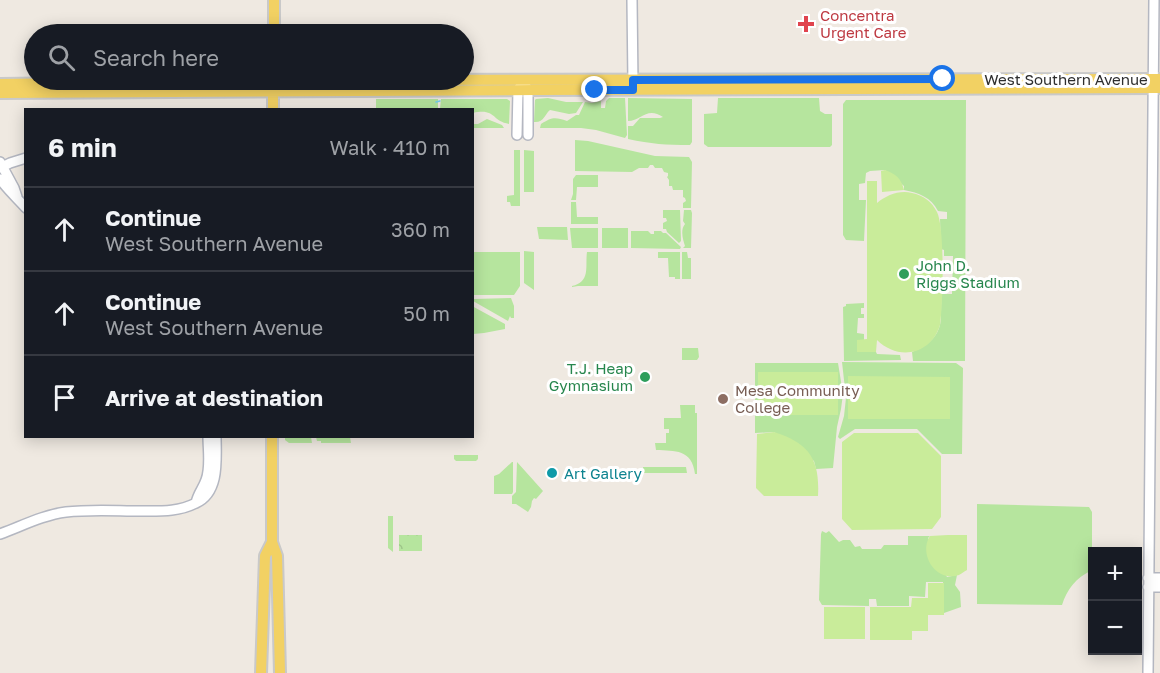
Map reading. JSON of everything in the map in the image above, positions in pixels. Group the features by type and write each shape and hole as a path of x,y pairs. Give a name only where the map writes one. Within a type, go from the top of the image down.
{"main road":[{"path":"274,0 274,24"},
{"path":"987,89 995,83 1044,83 1051,79"},
{"name":"West Southern Avenue","path":"474,88 1051,79 1156,84"},
{"name":"West Southern Avenue","path":"474,83 523,87"},
{"name":"West Southern Avenue","path":"0,84 24,85"},
{"name":"West Southern Avenue","path":"633,85 987,89 1156,84"},
{"name":"West Southern Avenue","path":"0,93 49,90"},
{"name":"West Southern Avenue","path":"94,90 114,93 167,90"},
{"path":"114,93 120,90"},
{"path":"273,90 273,108"},
{"name":"West Southern Avenue","path":"373,90 423,90"},
{"path":"390,91 394,90"},
{"path":"272,438 272,542 277,556 280,673"},
{"path":"261,673 265,556 272,542"}],"street":[{"path":"632,0 633,85"},
{"path":"1148,673 1155,302 1154,0"},
{"path":"517,135 523,87"},
{"path":"523,87 528,135"},
{"path":"16,197 14,188 1,166 24,159"},
{"path":"0,179 10,193 24,206"},
{"path":"1155,302 1160,296"},
{"path":"196,503 207,476 208,438"},
{"path":"0,534 54,514 81,511 171,511 196,503 204,499 213,482 216,438"},
{"path":"1148,582 1160,578"},
{"path":"1148,582 1160,587"}],"green space":[{"path":"548,98 566,102 583,102 576,113 550,110 542,120 534,122 535,100"},
{"path":"609,98 625,98 627,135 625,138 581,128 540,128 541,124 551,119 567,121 579,115 585,102 601,101 601,108 605,108"},
{"path":"628,98 692,99 692,142 690,145 659,144 628,139 628,126 633,126 640,118 663,117 648,113 628,121"},
{"path":"718,98 819,98 820,111 832,114 832,145 830,147 708,147 704,144 704,114 717,113"},
{"path":"376,99 438,99 438,108 376,108"},
{"path":"441,99 507,99 510,101 509,124 490,113 474,113 474,108 440,108"},
{"path":"846,100 966,100 965,361 913,361 912,352 923,347 936,335 941,318 942,294 952,294 953,256 944,256 944,250 941,249 940,219 947,219 947,212 938,211 924,196 904,190 904,186 885,170 870,171 866,173 865,183 859,184 859,200 866,200 864,241 846,240 843,235 843,104"},
{"path":"487,119 504,128 474,128 474,124"},
{"path":"575,140 655,156 689,157 692,162 691,208 683,208 683,203 686,201 683,197 683,190 673,190 672,186 669,186 668,173 653,165 632,172 575,171"},
{"path":"514,150 520,150 520,206 511,206 510,202 507,202 507,196 514,195"},
{"path":"524,150 534,151 534,192 524,192"},
{"path":"885,170 898,177 904,190 882,192 881,171"},
{"path":"576,175 598,175 598,187 577,187 576,200 571,200 573,179"},
{"name":"John D. Riggs Stadium","path":"867,181 877,181 877,203 898,193 916,194 933,205 940,221 943,267 940,325 936,335 929,343 913,352 894,351 877,340 876,352 857,352 857,340 867,339"},
{"path":"571,202 576,202 577,217 598,217 598,224 571,224"},
{"path":"663,210 680,210 681,241 679,243 666,229 663,229 663,223 667,221 663,218"},
{"path":"684,210 691,210 692,213 691,248 683,248 685,246 682,232 685,224"},
{"path":"537,227 567,227 568,240 539,239"},
{"path":"570,228 598,228 598,248 572,248"},
{"path":"602,228 628,228 628,248 602,248"},
{"path":"631,231 648,231 654,234 654,231 661,231 681,247 680,249 631,248"},
{"path":"524,251 534,252 534,290 524,283"},
{"path":"474,252 520,252 520,286 514,295 474,295"},
{"path":"587,252 598,252 598,286 572,287 585,277"},
{"path":"658,252 680,252 680,279 669,277 668,258 658,258"},
{"path":"682,252 687,252 688,258 691,258 691,279 682,279"},
{"path":"511,298 514,318 510,316 508,321 474,302 474,299"},
{"path":"864,303 861,314 864,314 864,318 858,318 857,333 864,334 864,340 857,340 857,352 900,355 901,360 844,361 843,307 846,304"},
{"path":"474,307 505,324 505,329 474,334"},
{"path":"682,348 698,348 699,357 697,360 682,360"},
{"path":"842,362 956,363 963,368 962,454 942,454 917,429 855,429 840,439 838,437 846,398"},
{"path":"755,363 838,363 843,394 833,468 816,469 814,461 774,432 755,433"},
{"path":"758,372 838,372 838,415 758,415"},
{"path":"848,376 950,377 950,419 848,419"},
{"path":"680,405 695,405 695,413 697,413 697,474 690,460 682,453 656,450 655,443 666,443 666,433 669,433 669,429 664,429 664,418 681,418"},
{"path":"774,432 796,441 810,454 817,472 818,496 764,496 756,488 757,434"},
{"path":"854,433 918,433 941,456 941,517 932,529 852,530 842,519 842,442"},
{"path":"285,438 311,438 312,443 289,443"},
{"path":"316,438 350,438 351,443 321,443"},
{"path":"454,455 478,455 478,459 476,461 456,461"},
{"path":"512,462 512,494 494,494 494,476"},
{"path":"517,462 543,491 536,499 534,498 528,512 512,504 512,496 516,492"},
{"path":"643,467 686,467 687,473 643,473"},
{"path":"977,504 1089,507 1092,512 1092,547 1088,547 1088,573 1073,584 1062,605 977,604"},
{"path":"388,516 393,516 393,552 388,548"},
{"path":"822,531 826,533 829,531 839,542 850,540 855,547 860,546 862,549 881,549 884,545 908,545 908,536 930,536 928,538 947,577 957,575 955,585 960,592 961,607 944,613 943,582 926,582 925,597 909,596 909,606 877,606 876,599 869,599 869,606 822,605 819,600"},
{"path":"399,535 422,535 422,551 399,551"},
{"path":"967,535 967,570 959,575 943,575 937,571 931,565 926,551 930,536"},
{"path":"928,583 944,583 944,615 928,615 928,631 912,631 912,640 870,640 870,607 911,607 912,598 928,598"},
{"path":"824,607 865,607 865,639 824,639"}],"waterway":[{"path":"436,102 440,101"}],"place":[{"name":"Concentra Urgent Care","path":"806,24"},
{"name":"John D. Riggs Stadium","path":"904,274"},
{"name":"T.J. Heap Gymnasium","path":"645,377"},
{"name":"Mesa Community College","path":"723,399"},
{"name":"Art Gallery","path":"552,473"}],"route":[{"path":"595,90 633,90 633,80 943,79"}]}
